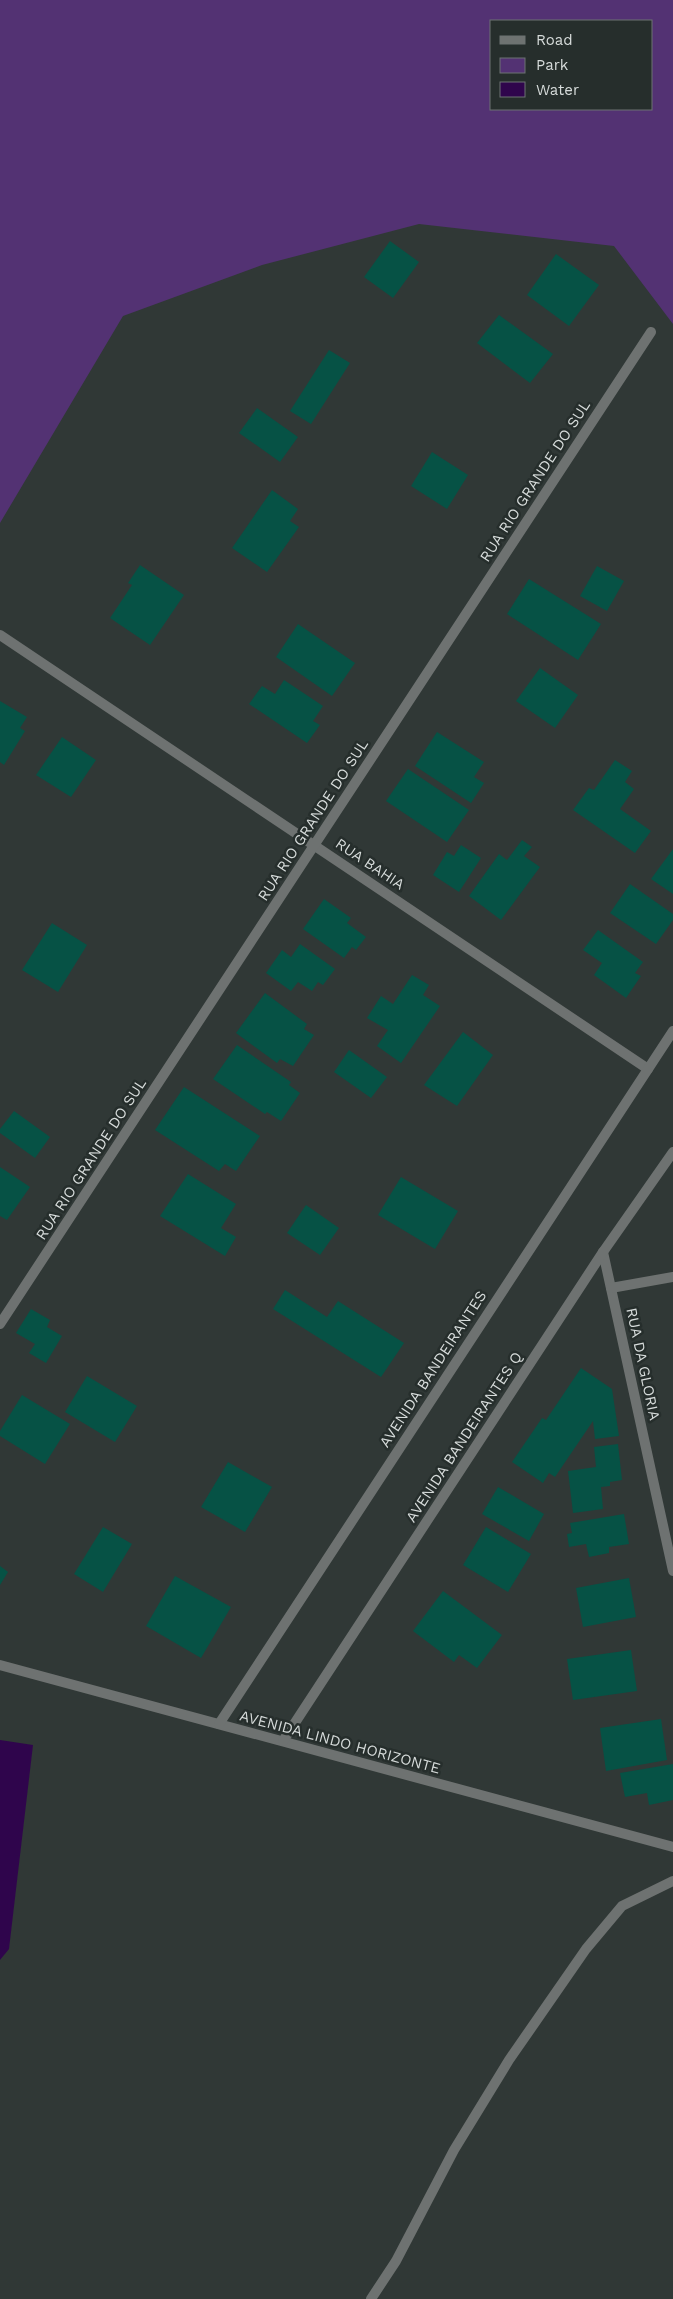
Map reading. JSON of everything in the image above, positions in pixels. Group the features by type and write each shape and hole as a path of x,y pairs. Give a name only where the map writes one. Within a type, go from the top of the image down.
{"street":[{"name":"RUA RIO GRANDE DO SUL","path":"0,1324 651,332"},
{"name":"RUA BAHIA","path":"0,635 648,1069"},
{"name":"AVENIDA BANDEIRANTES","path":"219,1724 673,1032"},
{"name":"AVENIDA BANDEIRANTES Q","path":"283,1741 603,1252 673,1152"},
{"name":"RUA DA GLORIA","path":"603,1252 673,1571"},
{"path":"611,1288 673,1277"},
{"name":"AVENIDA LINDO HORIZONTE","path":"0,1665 673,1847"},
{"path":"371,2299 396,2261 454,2150 509,2060 586,1949 622,1906 673,1881"}],"green space":[{"path":"0,0 673,0 673,324 614,246 419,224 262,265 123,316 0,523"}],"water":[{"path":"0,1740 33,1745 9,1949 0,1960"}],"building":[{"path":"390,241 419,262 393,298 364,277"},
{"path":"556,254 599,285 569,326 527,295"},
{"path":"499,315 553,354 530,383 477,343"},
{"path":"329,350 350,363 311,424 290,411"},
{"path":"257,408 298,437 280,462 239,433"},
{"path":"432,452 468,475 447,509 411,486"},
{"path":"272,490 298,509 290,521 299,527 267,572 232,548"},
{"path":"140,565 184,595 150,645 110,618 132,585 128,583"},
{"path":"597,566 624,581 607,611 580,596"},
{"path":"529,579 601,624 578,660 507,614"},
{"path":"298,624 355,663 332,696 276,657"},
{"path":"540,668 578,695 555,728 516,701"},
{"path":"284,680 323,706 313,721 320,725 307,743 249,704 262,686 275,694"},
{"path":"0,701 27,717 20,728 25,731 4,765 0,762"},
{"path":"437,732 484,762 474,777 484,783 471,803 415,766"},
{"path":"62,737 96,760 71,797 36,775"},
{"path":"615,760 632,771 625,782 634,789 620,809 651,831 635,853 573,810 589,788 594,790"},
{"path":"408,769 469,810 447,842 386,801"},
{"path":"522,840 532,847 524,856 540,867 501,920 469,896 499,854 507,860"},
{"path":"461,845 481,858 459,892 433,875 447,852 454,856"},
{"path":"673,849 673,894 651,879"},
{"path":"630,884 673,914 673,920 656,944 610,913"},
{"path":"324,899 351,918 347,923 366,937 356,950 352,947 344,958 303,929"},
{"path":"52,923 87,945 58,992 22,970"},
{"path":"598,930 643,962 635,973 641,976 626,998 594,975 602,963 583,950"},
{"path":"300,944 335,969 323,985 318,982 312,991 298,982 291,991 266,973 282,950 291,957"},
{"path":"412,975 429,985 423,995 440,1006 401,1063 377,1046 388,1030 367,1018 381,996 393,1004"},
{"path":"265,993 307,1024 304,1029 314,1035 293,1066 280,1059 277,1063 236,1033"},
{"path":"463,1032 493,1055 457,1106 424,1085"},
{"path":"237,1045 291,1082 289,1085 300,1093 281,1121 267,1112 265,1114 213,1079"},
{"path":"349,1050 387,1077 371,1098 334,1072"},
{"path":"184,1087 260,1136 236,1171 225,1164 219,1171 155,1130"},
{"path":"14,1111 50,1137 35,1158 0,1133 0,1129"},
{"path":"0,1167 30,1187 7,1220 0,1216"},
{"path":"188,1174 236,1204 221,1228 236,1237 225,1256 160,1216"},
{"path":"401,1177 458,1211 435,1249 378,1215"},
{"path":"306,1205 339,1228 320,1255 287,1233"},
{"path":"285,1290 327,1317 338,1301 404,1343 381,1377 273,1309"},
{"path":"31,1309 50,1320 47,1327 62,1336 46,1363 29,1353 35,1344 16,1333"},
{"path":"581,1368 612,1389 619,1436 595,1439 593,1421 555,1477 549,1473 543,1483 512,1462 542,1418 546,1420"},
{"path":"87,1376 137,1406 115,1442 65,1412"},
{"path":"22,1395 70,1424 45,1464 0,1436 0,1431"},
{"path":"618,1444 622,1480 610,1482 610,1486 601,1487 603,1509 573,1513 568,1471 596,1467 594,1447"},
{"path":"228,1462 272,1487 245,1532 201,1507"},
{"path":"498,1487 544,1514 529,1541 482,1514"},
{"path":"624,1514 629,1544 609,1547 609,1553 589,1557 586,1544 569,1547 567,1534 572,1533 570,1523"},
{"path":"103,1527 132,1544 103,1592 74,1574"},
{"path":"486,1527 531,1554 508,1592 463,1565"},
{"path":"0,1566 8,1572 0,1585"},
{"path":"175,1576 231,1607 201,1658 146,1626"},
{"path":"629,1578 636,1617 583,1627 576,1588"},
{"path":"443,1591 502,1635 477,1668 459,1655 454,1662 413,1631"},
{"path":"631,1650 637,1691 573,1700 567,1659"},
{"path":"661,1719 667,1760 606,1771 600,1728"},
{"path":"673,1764 673,1800 649,1805 647,1793 625,1797 620,1773"}]}
